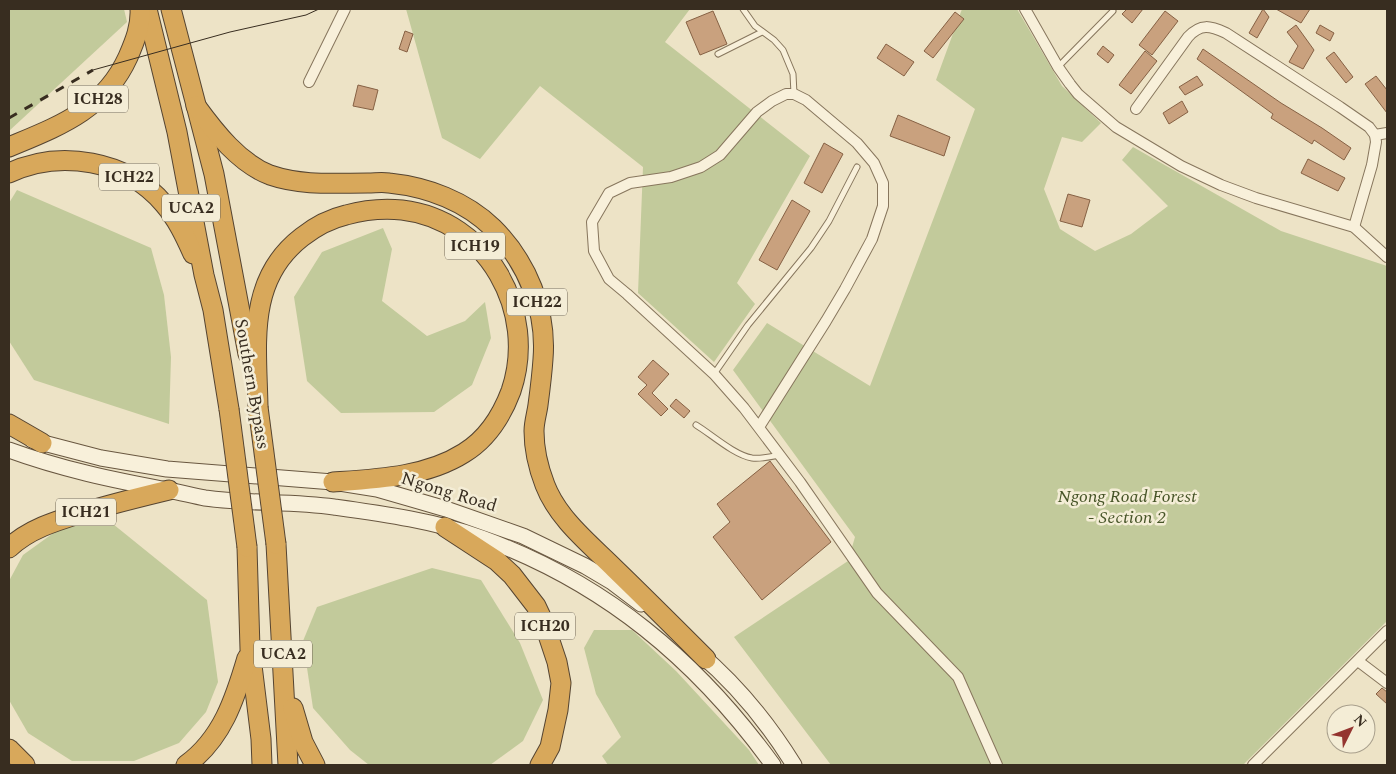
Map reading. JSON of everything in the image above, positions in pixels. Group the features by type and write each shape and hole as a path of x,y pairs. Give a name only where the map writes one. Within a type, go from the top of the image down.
{"highway":[{"name":"ICH28","path":"9,146 64,124 84,111 104,94 126,62 136,40 140,9"},
{"name":"Southern Bypass","path":"146,9 177,132 204,275 213,310 229,409 247,547 250,649 261,739 262,765"},
{"name":"Southern Bypass","path":"171,9 219,198 258,407 276,544 288,765"},
{"name":"ICH22","path":"196,106 212,129 233,150 244,160 269,174 316,184 388,182 448,197 471,210 492,227 507,243 525,270 535,294 541,316 544,356 534,430 537,462 545,487 556,506 576,531 706,659"},
{"name":"ICH22","path":"9,173 22,167 43,162 84,161 104,166 139,182 162,202 174,216 204,275"},
{"name":"ICH19","path":"258,407 257,326 263,292 268,278 280,258 310,230 329,219 360,212 379,209 402,210 425,215 445,224 464,235 492,262 509,292 519,336 519,357 515,378 506,403 495,424 464,453 444,463 392,477 333,482"},
{"path":"9,424 42,443"},
{"name":"ICH21","path":"9,548 15,542 39,528 56,521 111,504 169,490"},
{"name":"ICH20","path":"445,527 497,561 512,575 536,606 544,623 557,662 560,683 558,710 550,747 540,765"},
{"path":"186,765 204,750 220,730 236,694 250,649"},
{"path":"284,675 303,742 315,765"},
{"path":"9,750 25,765"}],"main road":[{"name":"Ngong Road","path":"9,432 42,443 101,458 167,469 333,482 377,489 453,511 523,536 612,582 649,610 706,659 746,699 780,742 794,765"},
{"name":"Ngong Road","path":"9,450 58,466 111,480 205,498 333,506 408,518 481,538 569,578 610,603 671,650 701,678 752,736 773,765"}],"street":[{"path":"309,82 345,9"},
{"path":"1025,9 1058,67 1078,94 1116,127 1181,166 1221,185 1256,198 1354,227 1387,257"},
{"path":"1136,109 1195,30 1203,26 1215,28 1226,33 1340,107 1369,127 1375,135 1376,142 1372,165 1354,227"},
{"path":"759,426 840,297 872,239 883,206 883,184 874,163 857,143 806,100 794,94 786,94 757,112 720,154 701,167 671,177 630,182 609,193 592,222 594,251 609,279 714,374 759,426 877,593 958,677 997,765"},
{"path":"1375,135 1387,133"},
{"path":"1253,765 1387,631"},
{"path":"1358,661 1387,683"}],"lane":[{"path":"743,9 755,26 774,40 782,50 794,74 794,94"},
{"path":"1058,67 1113,11"},
{"path":"718,54 762,32"},
{"path":"714,374 748,325 811,248 829,221 857,167"},
{"path":"696,424 740,454 761,458 780,455"}],"green space":[{"path":"9,9 124,9 127,22 9,131"},
{"path":"406,9 690,9 665,42 810,156 737,283 755,304 714,362 638,293 643,167 540,86 480,159 442,138"},
{"name":"Ngong Road Forest - Section 2","path":"962,9 1017,9 1062,86 1101,123 1082,142 1062,137 1044,189 1060,229 1095,251 1131,234 1168,206 1122,160 1133,147 1281,231 1387,266 1387,621 1243,765 831,765 734,637 848,561 855,537 733,370 767,323 870,386 975,109 936,80"},
{"path":"17,190 151,248 164,295 171,357 169,424 34,380 9,341 9,203"},
{"path":"383,228 392,249 382,301 427,336 465,321 485,302 491,338 472,385 434,412 341,413 307,381 294,297 322,252"},
{"path":"108,520 207,600 218,682 206,712 179,743 134,761 72,761 28,733 9,700 9,581 23,555 59,529"},
{"path":"432,568 481,580 520,643 543,700 523,741 490,765 369,765 350,750 313,708 303,641 317,607"},
{"path":"594,630 632,630 676,671 749,750 759,765 608,765 602,756 621,737 596,694 584,648"}],"building":[{"path":"1127,9 1143,9 1132,23 1122,14"},
{"path":"1263,9 1269,17 1257,38 1249,33"},
{"path":"1276,9 1310,9 1301,23"},
{"path":"713,11 727,44 700,55 686,22"},
{"path":"1165,11 1178,21 1152,55 1139,45"},
{"path":"955,12 964,19 933,58 924,51"},
{"path":"1296,25 1314,50 1303,69 1289,62 1298,46 1287,32"},
{"path":"1320,25 1334,33 1330,41 1316,33"},
{"path":"405,31 413,34 407,52 399,49"},
{"path":"886,44 914,62 904,76 877,58"},
{"path":"1103,46 1114,55 1108,63 1097,54"},
{"path":"1203,49 1281,103 1351,148 1344,160 1314,140 1312,144 1271,118 1273,114 1197,59"},
{"path":"1145,51 1157,61 1131,94 1119,85"},
{"path":"1334,52 1353,77 1346,83 1326,58"},
{"path":"1197,76 1203,85 1185,95 1179,87"},
{"path":"1376,76 1387,90 1387,113 1365,84"},
{"path":"358,85 378,90 373,110 353,106"},
{"path":"1182,101 1188,112 1169,124 1163,113"},
{"path":"898,115 950,137 944,156 890,136"},
{"path":"824,143 843,154 822,193 804,183"},
{"path":"1308,159 1345,178 1338,191 1301,173"},
{"path":"1068,194 1090,200 1082,227 1060,221"},
{"path":"792,200 810,211 777,270 759,260"},
{"path":"653,360 669,374 652,393 668,409 661,416 638,394 647,385 638,377"},
{"path":"676,399 690,411 684,418 670,406"},
{"path":"770,461 831,542 762,600 713,537 730,522 717,504"},
{"path":"1382,688 1387,692 1387,704 1376,694"}],"tram line":[{"path":"93,70 230,32 306,15 319,9"}],"railway":[{"path":"9,118 93,70"}]}
